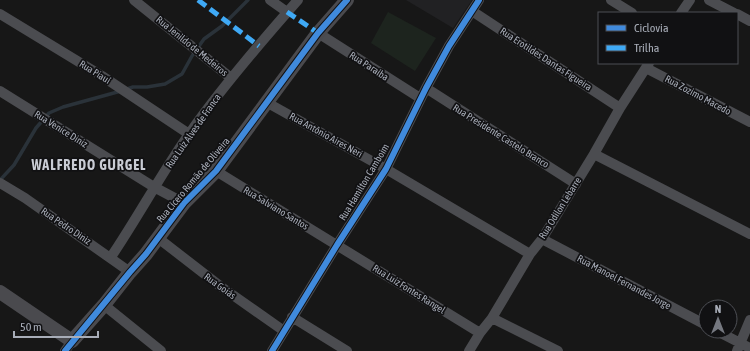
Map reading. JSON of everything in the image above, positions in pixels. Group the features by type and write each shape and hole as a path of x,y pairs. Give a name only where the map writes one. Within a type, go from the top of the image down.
{"street":[{"name":"Rua Jenildo de Medeiros","path":"134,0 231,78"},
{"path":"270,0 287,12"},
{"name":"Rua Luiz Alves de Franca","path":"111,257 189,134 231,78 298,0"},
{"name":"Rua Cícero Romão de Oliveira","path":"68,346 146,254 184,203 216,171 318,33 347,0"},
{"name":"Rua Hamilton Camboim","path":"272,351 337,244 386,169 420,98 449,46 479,0"},
{"path":"611,0 630,12"},
{"path":"682,12 690,0"},
{"path":"709,0 732,12"},
{"name":"Rua Erotildes Dantas Figueira","path":"472,10 620,108"},
{"name":"Rua Piauí","path":"0,14 102,76 189,134"},
{"path":"738,15 750,21"},
{"name":"Rua Paraíba","path":"318,33 420,98"},
{"name":"Rua Odilon Lebarre","path":"469,351 480,332 492,318 530,254 542,238 576,184 647,65"},
{"name":"Rua Zozimo Macedo","path":"647,65 750,122"},
{"name":"Rua Presidente Castelo Branco","path":"426,88 576,184"},
{"name":"Rua Venice Diniz","path":"0,91 154,187 184,203"},
{"name":"Rua Antônio Aires Neri","path":"266,102 386,169"},
{"path":"594,154 750,234"},
{"path":"386,169 530,254"},
{"name":"Rua Salviano Santos","path":"216,171 337,244"},
{"name":"Rua Pedro Diniz","path":"0,183 25,198 111,257 130,272"},
{"name":"Rua Goiás","path":"158,238 220,286 284,331"},
{"name":"Rua Manoel Fernandes Jorge","path":"542,238 698,321"},
{"name":"Rua Luiz Fontes Rangel","path":"337,244 480,332"},
{"path":"0,292 68,346"},
{"path":"104,305 162,351"},
{"path":"292,317 347,351"},
{"path":"492,318 558,351"},
{"path":"730,339 743,347 750,320"}],"shaded area":[{"path":"406,0 472,0 453,28"},
{"path":"388,12 436,38 415,71 371,43"}],"waterway":[{"path":"127,89 133,87 147,87 165,84 182,74 204,39 222,26 248,0"},
{"path":"0,180 14,165 36,128 49,113 63,107 121,91"}],"marked path":[{"path":"198,0 259,46"},
{"path":"287,12 318,33"}],"cycle path":[{"path":"65,351 146,254 184,203 216,171 318,33 347,0"},
{"path":"272,351 386,169 426,88 449,46 479,0"}],"district":[{"name":"WALFREDO GURGEL","path":"89,165"}]}
